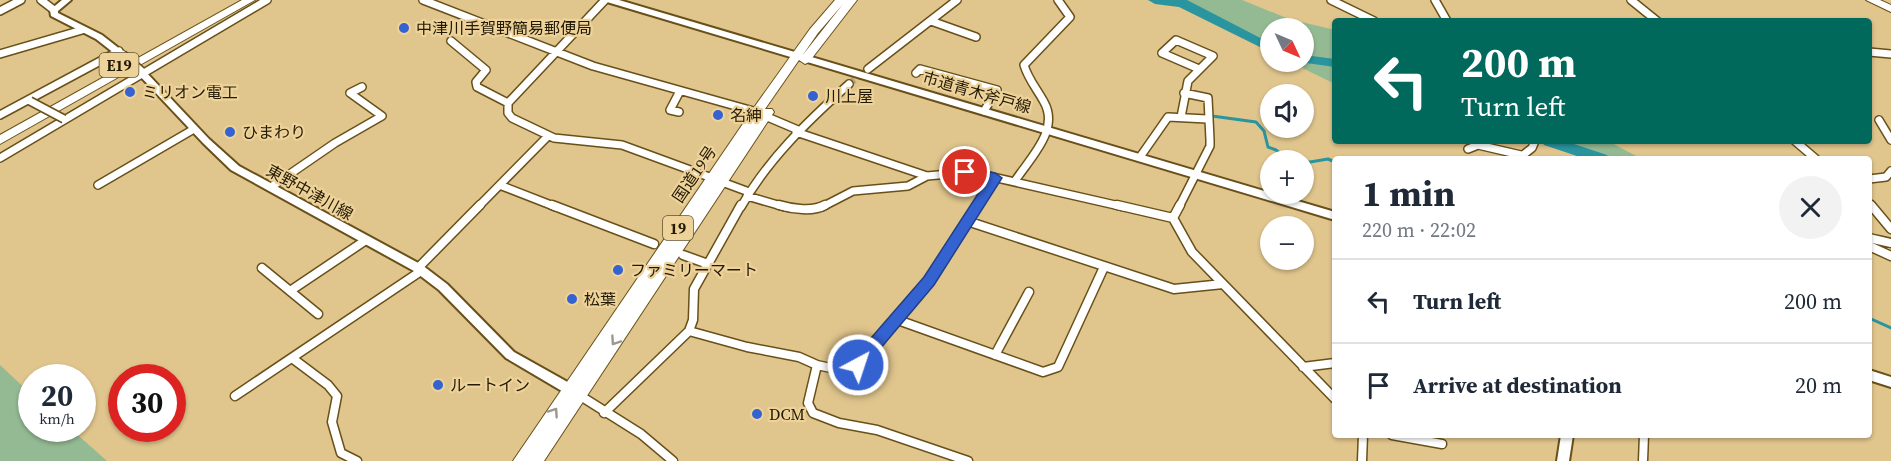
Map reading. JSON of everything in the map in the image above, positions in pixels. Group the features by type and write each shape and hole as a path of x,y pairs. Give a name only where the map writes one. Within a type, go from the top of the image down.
{"highway":[{"name":"E19","path":"0,131 238,0"},
{"name":"E19","path":"0,140 250,0"},
{"name":"国道19号","path":"801,58 814,31 841,0"},
{"name":"国道19号","path":"522,461 574,392 801,58 852,0"},
{"path":"1870,0 1891,9"},
{"name":"国道19号","path":"535,461 574,392"}],"main road":[{"path":"54,10 67,0"},
{"name":"市道青木斧戸線","path":"610,0 1332,215"},
{"name":"東野中津川線","path":"54,10 54,14 110,43 142,73 194,129 236,168 419,269 443,287 510,356 574,392"},
{"path":"1872,376 1891,382"},
{"path":"1563,461 1567,438"}],"street":[{"path":"0,11 21,0"},
{"path":"41,0 54,10"},
{"path":"0,158 64,118 267,0"},
{"path":"423,0 556,53 761,114 797,131 927,176"},
{"path":"605,0 508,103 508,113 512,118 548,136 622,145 789,208 820,208 853,191 908,186 927,176 965,172 1015,181 1173,218 1192,252 1332,396"},
{"path":"868,69 957,0"},
{"path":"1015,181 1049,130 1050,112 1025,74 1024,65 1070,17 1058,0"},
{"path":"1330,0 1368,18"},
{"path":"1435,0 1445,18"},
{"path":"1631,0 1653,18"},
{"path":"931,21 976,37"},
{"path":"0,54 82,30"},
{"path":"1181,117 1188,81 1213,56 1176,40 1162,53 1199,69"},
{"path":"451,41 486,70 476,82 477,87 508,103"},
{"path":"1872,52 1891,54"},
{"path":"0,115 120,53"},
{"path":"916,73 920,69 997,90 984,111"},
{"path":"604,413 689,331 693,320 694,289 748,194 797,131 849,84"},
{"path":"271,187 335,143 382,116 350,93 362,87"},
{"path":"680,91 669,110 680,112"},
{"path":"1173,218 1210,146 1212,134 1207,119 1208,98 1184,93"},
{"path":"30,101 64,118"},
{"path":"1140,157 1151,136 1168,117 1207,119"},
{"path":"1879,120 1891,140"},
{"path":"98,185 194,129"},
{"path":"235,396 419,269 548,136"},
{"path":"1521,156 1534,144"},
{"path":"1798,144 1812,156"},
{"path":"1468,148 1478,145 1516,156"},
{"path":"1872,179 1886,177 1891,171"},
{"path":"689,331 747,347 800,357 817,365 849,372 858,365 929,281 995,178"},
{"path":"502,186 654,244"},
{"path":"1872,207 1891,229"},
{"path":"967,221 1174,289 1223,284"},
{"path":"1872,239 1891,243"},
{"path":"290,291 366,240"},
{"path":"1872,247 1891,256"},
{"path":"683,255 708,264"},
{"path":"895,320 1043,372 1058,367 1104,267"},
{"path":"262,268 318,314"},
{"path":"995,355 1029,292"},
{"path":"292,358 328,385 338,396 332,422 338,443 341,453 357,461"},
{"path":"1303,367 1332,363"},
{"path":"817,365 808,404 813,412 839,423 877,430 968,461"},
{"path":"574,392 637,432 674,461"},
{"path":"1362,461 1363,438"},
{"path":"1409,438 1442,444"},
{"path":"1643,461 1644,438"}],"green space":[{"path":"1183,0 1242,0 1287,18 1260,18 1260,45"},
{"path":"1314,25 1332,29 1332,83 1310,72 1314,72"},
{"path":"1563,144 1614,144 1636,156 1595,156"},
{"path":"0,365 18,382 18,442 86,442 107,461 0,461"}],"waterway":[{"path":"1155,0 1182,3 1260,43"},
{"path":"1314,60 1332,63"},
{"path":"1212,116 1256,122 1264,131 1268,147 1276,150"},
{"path":"1558,144 1593,156"},
{"path":"1314,161 1328,159 1332,161"},
{"path":"1872,319 1891,328"}],"tunnel":[{"path":"849,84 868,69"}],"place":[{"name":"中津川手賀野簡易郵便局","path":"404,28"},
{"name":"ミリオン電工","path":"130,92"},
{"name":"川上屋","path":"813,96"},
{"name":"名紳","path":"718,115"},
{"name":"ひまわり","path":"230,132"},
{"name":"ファミリーマート","path":"618,270"},
{"name":"松葉","path":"572,299"},
{"name":"ルートイン","path":"438,385"},
{"name":"DCM","path":"757,414"}],"route":[{"path":"858,365 929,281 995,178 965,172"}]}
